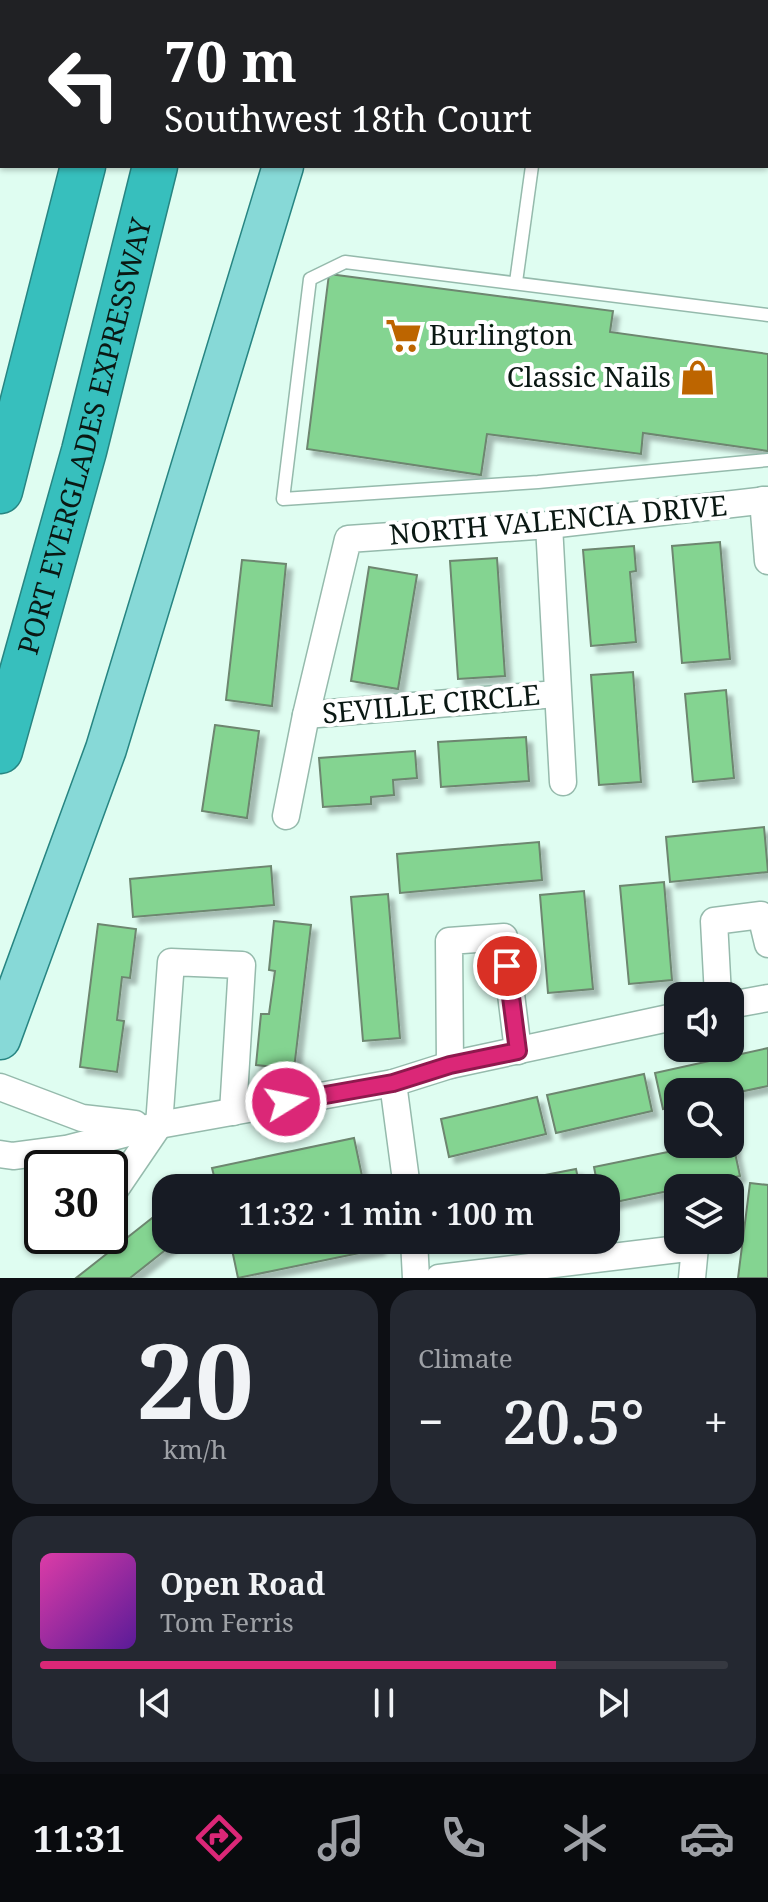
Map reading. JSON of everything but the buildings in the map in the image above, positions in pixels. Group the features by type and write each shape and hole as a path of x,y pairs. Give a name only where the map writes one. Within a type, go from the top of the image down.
{"highway":[{"path":"0,491 82,168"},
{"name":"PORT EVERGLADES EXPRESSWAY","path":"0,751 84,451 155,168"}],"main road":[{"path":"0,1039 106,749 282,168"}],"street":[{"name":"NORTH VALENCIA DRIVE","path":"348,539 549,525 766,500"},
{"path":"766,500 768,561"},
{"name":"SEVILLE CIRCLE","path":"549,525 563,782"},
{"name":"SEVILLE CIRCLE","path":"286,816 306,715 348,539"},
{"name":"SEVILLE CIRCLE","path":"306,715 556,694"},
{"path":"717,982 714,921 761,915 768,944"},
{"path":"450,1065 449,941 504,937 518,1051"},
{"path":"128,1171 159,1125 171,962 242,965 233,1112"},
{"path":"744,1002 768,998"},
{"path":"0,1154 13,1156 66,1149 159,1125 393,1083 450,1065 664,1019"},
{"path":"393,1083 405,1174"},
{"path":"0,1087 82,1118 159,1125"},
{"path":"439,1278 695,1247 692,1278"},
{"path":"415,1254 416,1278"}],"lane":[{"path":"516,282 532,168"},
{"path":"768,315 345,262 310,279 283,499 538,482 768,460"}],"place":[{"name":"Burlington","path":"403,335"},
{"name":"Classic Nails","path":"697,377"}],"route":[{"path":"286,1102 393,1083 450,1065 518,1051 507,966"}]}
